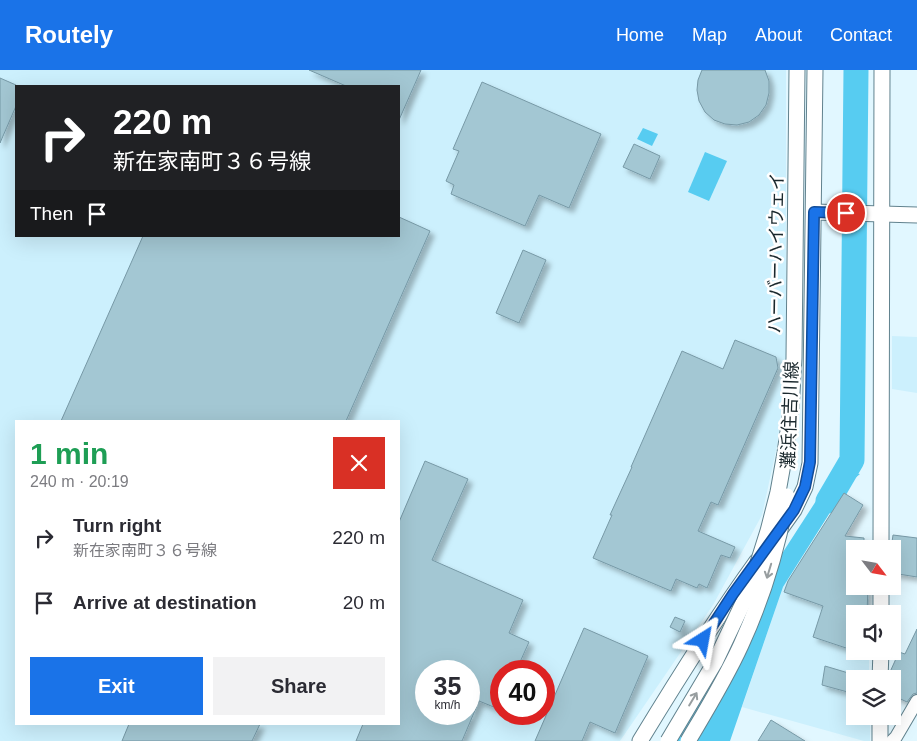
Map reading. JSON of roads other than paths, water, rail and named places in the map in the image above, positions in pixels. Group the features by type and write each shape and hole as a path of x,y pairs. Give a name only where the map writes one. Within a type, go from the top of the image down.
{"street":[{"name":"ハーバーハイウェイ","path":"668,741 715,662 744,601 766,540 778,492 790,418 794,358 797,70"},
{"name":"ハーバーハイウェイ","path":"688,741 728,671 751,622 761,596 779,535 792,471 802,358 805,70"},
{"name":"灘浜住吉川線","path":"640,741 733,594 794,510 805,487 810,462 815,70"},
{"path":"881,540 882,70"},
{"path":"814,212 917,215"},
{"path":"892,741 917,701"},
{"path":"880,725 880,741"}],"water":[{"path":"643,128 658,134 652,146 637,139"},
{"path":"705,152 727,161 709,201 688,192"},
{"path":"836,470 860,474 848,484 783,587 730,741 661,741"}],"waterway":[{"path":"828,501 852,460 856,70"}]}
